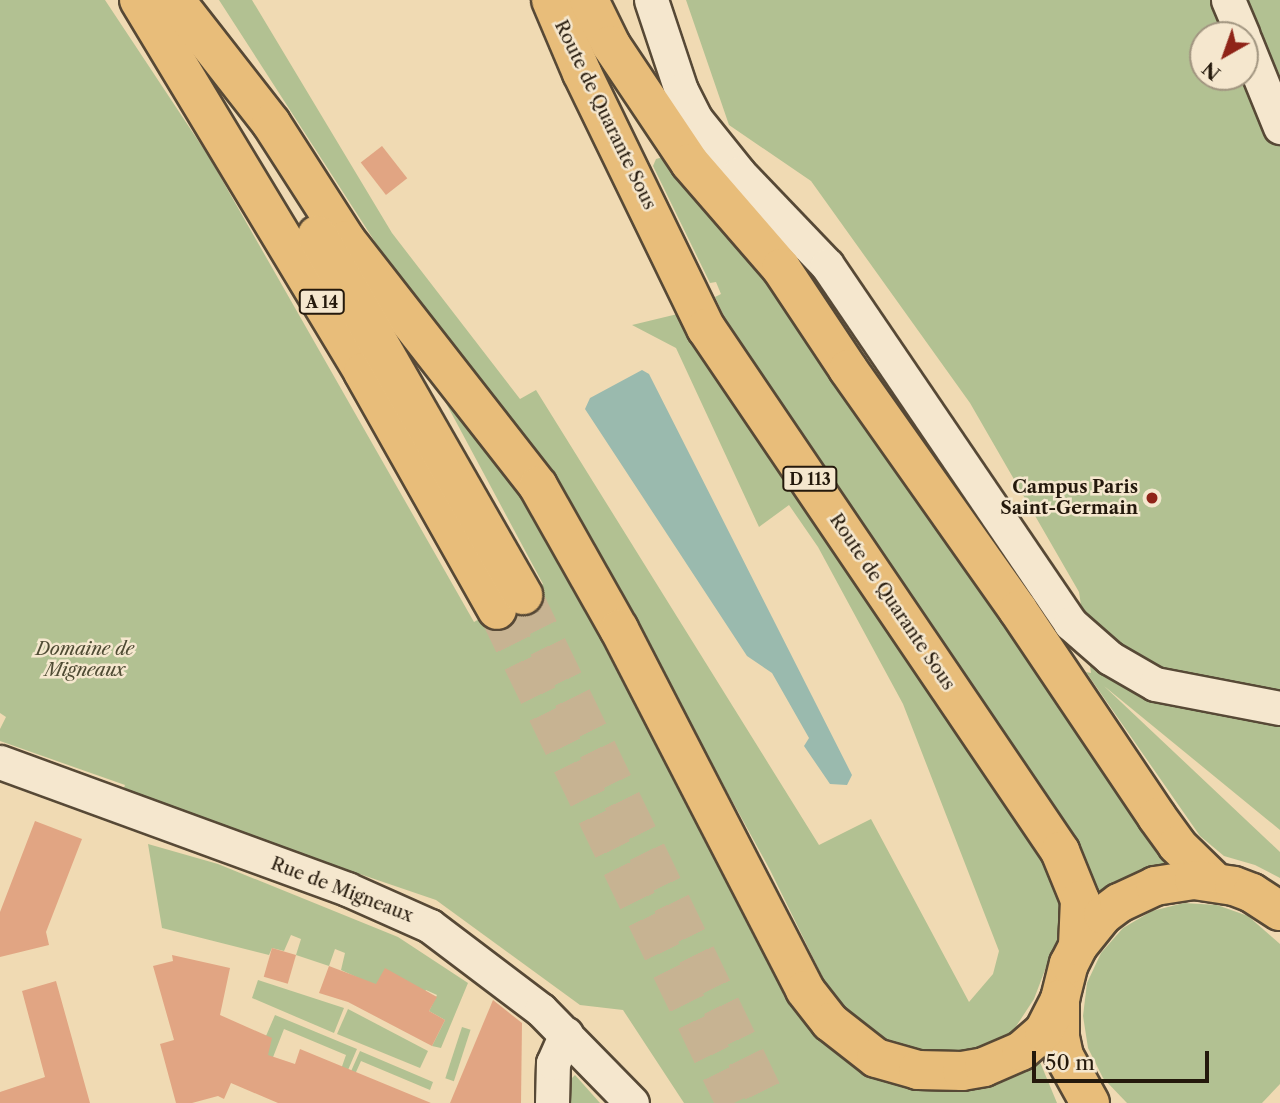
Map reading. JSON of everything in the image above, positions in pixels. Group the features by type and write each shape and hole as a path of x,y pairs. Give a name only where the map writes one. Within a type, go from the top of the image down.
{"main road":[{"name":"A 14","path":"139,0 363,372 510,602 371,327 174,0"},
{"path":"174,0 271,123 346,240 538,486 619,629 805,990 830,1022 860,1048 896,1065 940,1072 962,1071 984,1067 1021,1051 1044,1031 1059,999"},
{"name":"Route de Quarante Sous","path":"551,0 582,73 706,328 1060,851 1080,900 1078,946"},
{"name":"Route de Quarante Sous","path":"589,0 611,45 690,163 781,268 1171,836 1214,881"},
{"name":"Route de Quarante Sous","path":"1084,1099 1064,1056 1060,1037 1059,999 1066,973 1078,946 1103,915 1136,893 1174,882 1214,881 1252,893 1280,911"}],"street":[{"path":"651,0 681,90 695,118 739,173 827,265 1070,623 1110,658 1155,684 1280,708"},
{"path":"1228,0 1236,21"},
{"path":"1259,75 1280,127"},
{"name":"Rue de Migneaux","path":"0,762 403,911 469,953 566,1034 632,1103"},
{"path":"552,1103 553,1063 566,1034"}],"green space":[{"name":"Domaine de Migneaux","path":"0,0 105,0 209,157 474,622 543,584 417,349 534,501 798,1000 973,1086 1040,1062 1057,1103 684,1103 623,1010 580,1005 436,900 122,793 125,785 0,741 0,729 6,717 0,713"},
{"path":"219,0 252,0 392,233 520,399 536,390 819,845 871,819 969,1002 993,974 999,951 903,704 818,547 789,505 759,527 676,348 632,325 690,311 1053,864 1066,927 1051,954 1034,999 1013,1031 988,1048 944,1054 892,1047 857,1027 831,994 770,870 553,473 390,265"},
{"name":"Campus Paris Saint-Germain","path":"686,0 1280,0 1280,830 1104,686 1280,852 1280,878 1255,865 1224,856 1200,836 1086,672 1091,673 1079,592 970,403 811,181 729,125"},
{"path":"663,157 763,268 1171,862 1135,874 1096,899 733,335 715,297 721,294 716,282 710,283 653,166 656,159"},
{"path":"148,844 218,864 398,937 468,983 441,1048 432,1046 445,1020 429,1011 437,995 426,990 417,1005 341,970 345,953 335,949 329,966 296,955 301,939 291,935 284,951 272,948 269,955 162,928"},
{"path":"1184,903 1217,905 1248,916 1280,944 1280,1084 1262,1103 1127,1103 1103,1078 1088,1048 1083,1016 1087,983 1101,953 1123,928 1152,911"},
{"path":"258,980 344,1008 334,1033 252,998"},
{"path":"348,1009 428,1051 420,1068 337,1034"},
{"path":"275,1015 357,1049 345,1077 348,1078 360,1051 433,1082 430,1090 361,1061 352,1081 339,1075 346,1055 284,1029 268,1070 254,1064"},
{"path":"462,1027 471,1030 454,1081 445,1078"},
{"path":"575,1075 600,1103 567,1103 567,1083"}],"shaded area":[{"path":"642,370 649,374 852,775 847,785 830,784 804,746 809,738 772,673 747,656 585,409 590,398"}],"building":[{"path":"382,146 407,178 386,195 361,163"},
{"path":"35,821 82,839 46,932 49,945 0,957 0,912"},
{"path":"272,948 296,955 288,984 264,977"},
{"path":"172,955 230,968 220,1015 272,1038 268,1055 295,1064 300,1049 431,1103 278,1103 231,1083 224,1099 218,1096 192,1103 176,1103 160,1044 174,1040 153,966 173,961"},
{"path":"329,966 376,984 385,968 437,997 429,1011 445,1020 432,1046 348,1002 319,993"},
{"path":"56,981 90,1103 0,1103 0,1092 45,1077 22,991"},
{"path":"493,1000 522,1023 521,1103 450,1103"}],"tunnel":[{"path":"523,595 768,1103"},
{"path":"497,610 735,1103"}],"place":[{"name":"Campus Paris Saint-Germain","path":"1152,498"}]}
